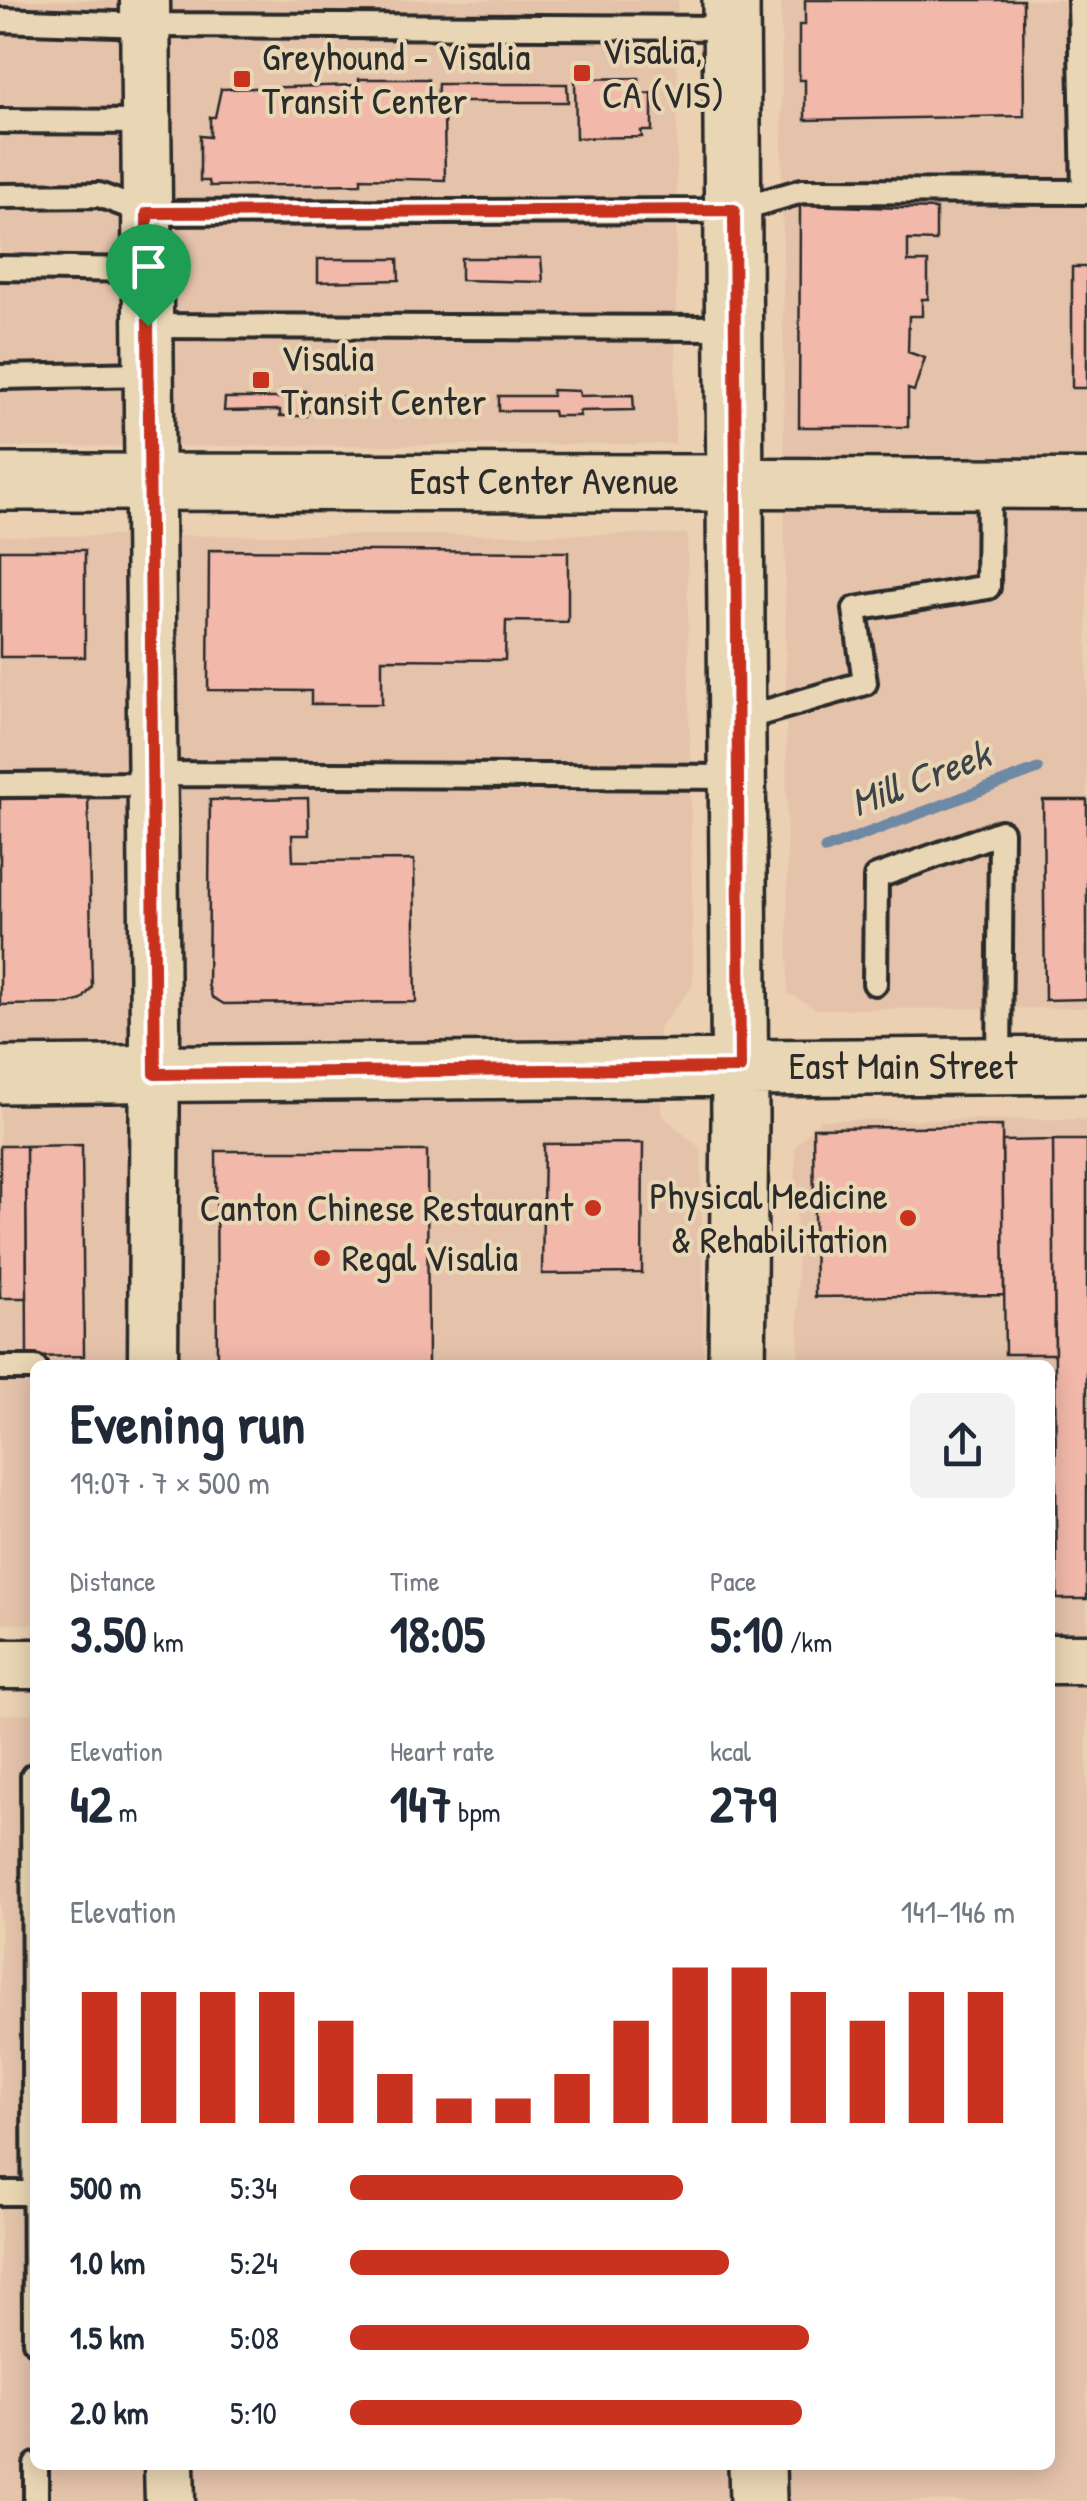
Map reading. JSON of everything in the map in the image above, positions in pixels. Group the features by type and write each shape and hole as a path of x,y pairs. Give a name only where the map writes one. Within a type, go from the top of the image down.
{"street":[{"path":"145,13 155,1074 152,1360"},
{"path":"732,14 740,1068 737,1360"},
{"name":"East Center Avenue","path":"0,482 1087,484"},
{"name":"East Main Street","path":"0,1075 1087,1065"},
{"path":"1055,1659 1087,1659"},
{"path":"0,1664 30,1664"},
{"path":"169,2470 170,2501"},
{"path":"756,2470 758,2501"}],"lane":[{"path":"0,196 99,195 147,213 734,210 802,190 1085,192 1080,0"},
{"path":"0,20 145,13 732,14"},
{"path":"0,120 146,122"},
{"path":"0,268 147,270"},
{"path":"148,326 733,328"},
{"path":"0,377 148,374"},
{"path":"738,720 866,683 856,609 988,587 989,484"},
{"path":"0,785 152,779 738,777"},
{"path":"875,983 876,877 1001,832 999,1066"},
{"path":"0,1368 30,1368"},
{"path":"0,2193 30,2193"},
{"path":"36,2470 36,2501"}],"shaded area":[{"path":"0,0 678,0 675,444 0,447"},
{"path":"781,0 1087,0 1087,1008 816,1009 788,993"},
{"path":"687,534 693,985 659,1028 661,1114 701,1149 704,1360 30,1360 30,1624 0,1624 0,536"},
{"path":"1087,1119 1087,2501 0,2501 0,1714 30,1714 30,2470 1055,2470 1055,1360 799,1360 795,1147 820,1120"}],"building":[{"path":"805,0 1023,0 1024,116 805,120 805,80 799,80 799,25 805,25"},
{"path":"639,78 640,94 652,93 652,131 641,131 642,137 576,138 575,79"},
{"path":"359,79 428,79 429,112 444,112 445,180 361,178 361,184 210,186 209,181 200,181 200,136 210,137 210,117 215,117 221,89 359,85"},
{"path":"438,84 567,84 568,102 437,102"},
{"path":"800,205 936,209 936,241 908,240 908,262 928,262 928,299 922,299 922,316 909,316 908,352 925,358 914,391 908,389 908,427 799,427"},
{"path":"461,258 541,258 543,282 461,280"},
{"path":"318,259 398,259 399,280 318,282"},
{"path":"1072,267 1087,267 1087,388 1072,388"},
{"path":"552,390 579,391 580,396 633,395 634,410 579,411 580,416 554,416 553,411 499,411 499,396 552,396"},
{"path":"280,391 305,391 306,397 362,397 362,411 307,411 307,416 280,416 280,410 224,411 225,398 280,398"},
{"path":"0,550 85,550 85,657 0,657"},
{"path":"209,550 568,552 568,622 506,621 505,660 382,659 382,704 311,704 311,691 208,690"},
{"path":"88,798 92,987 82,1000 69,1004 0,1005 0,799"},
{"path":"308,798 309,835 292,835 293,861 414,860 416,1002 224,1004 212,997 208,985 210,800"},
{"path":"1043,800 1087,800 1087,999 1045,1000"},
{"name":"Physical Medicine & Rehabilitation","path":"1002,1126 1004,1295 815,1297 813,1128"},
{"path":"1053,1140 1055,1354 1005,1354 1002,1141"},
{"path":"1053,1140 1087,1140 1087,1599 1057,1599"},
{"name":"Canton Chinese Restaurant","path":"643,1143 642,1273 542,1274 544,1144"},
{"path":"82,1145 84,1356 27,1357 26,1146"},
{"path":"0,1146 26,1146 27,1298 0,1298"},
{"name":"Regal Visalia","path":"216,1151 427,1151 428,1360 217,1360"}],"waterway":[{"name":"Mill Creek","path":"825,849 1038,769"}],"place":[{"name":"Visalia, CA (VIS)","path":"582,73"},
{"name":"Greyhound - Visalia Transit Center","path":"242,79"},
{"name":"Visalia Transit Center","path":"261,380"},
{"name":"Canton Chinese Restaurant","path":"593,1208"},
{"name":"Physical Medicine & Rehabilitation","path":"908,1218"},
{"name":"Regal Visalia","path":"322,1258"}],"route":[{"path":"734,210 740,1068 668,1072 155,1074 148,326 147,213 734,210"}]}
